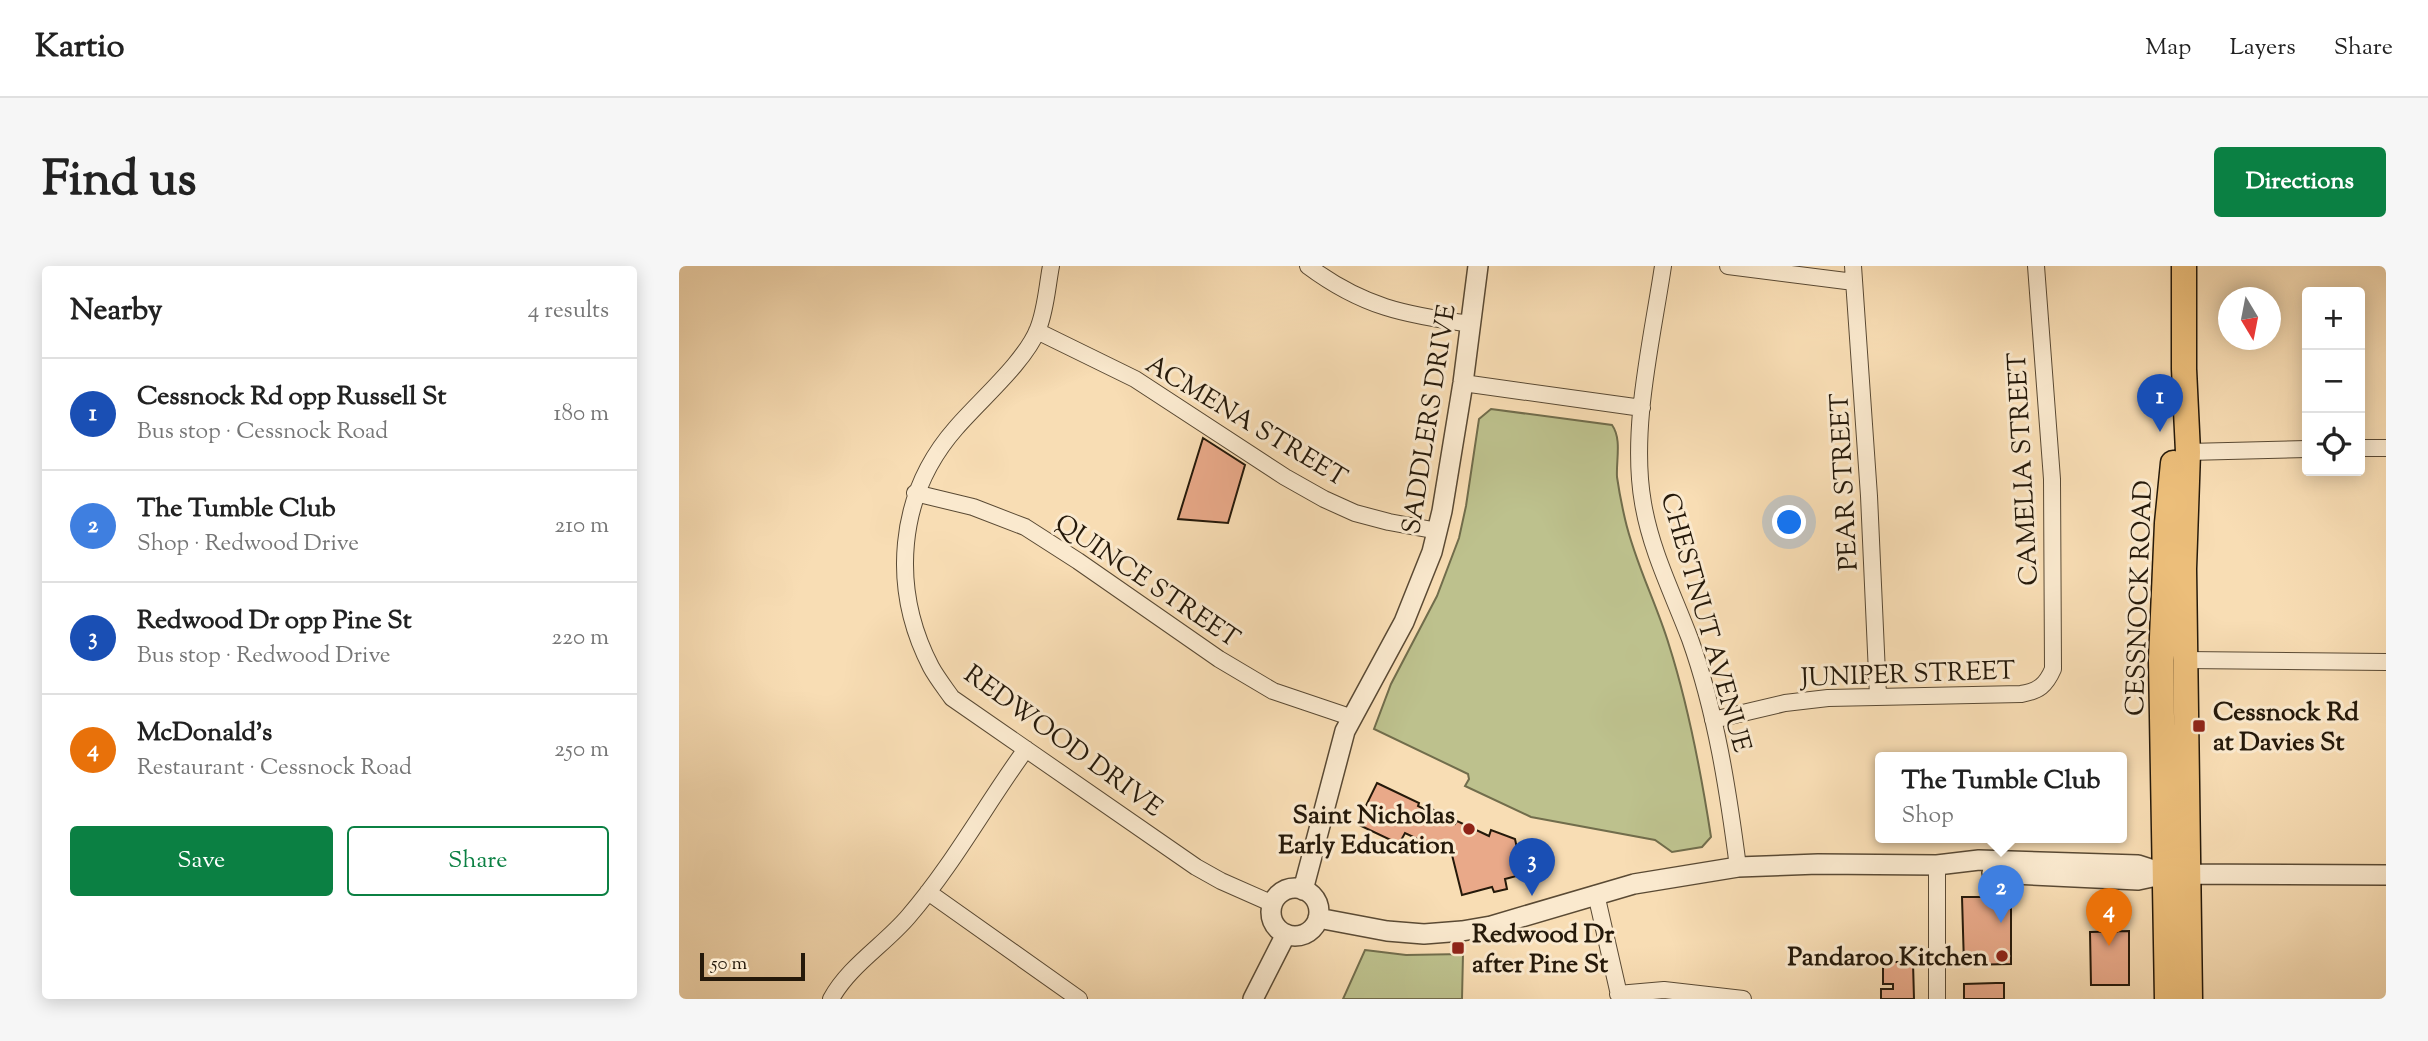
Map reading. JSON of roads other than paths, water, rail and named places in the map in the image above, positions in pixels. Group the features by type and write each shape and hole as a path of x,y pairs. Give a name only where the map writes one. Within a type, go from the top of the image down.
{"main road":[{"name":"CESSNOCK ROAD","path":"2167,999 2177,874 2185,660 2184,569 2188,452 2184,369 2184,266"},
{"name":"CESSNOCK ROAD","path":"2184,369 2167,523 2161,660 2177,874 2190,999"}],"street":[{"name":"REDWOOD DRIVE","path":"1051,266 1045,306 1037,331 1020,358 933,456 915,493 907,524 904,557 906,592 915,631 932,669 953,698 1196,867 1230,886 1273,904"},
{"path":"1308,266 1361,299 1414,316 1471,324"},
{"name":"SADDLERS DRIVE","path":"1303,890 1350,717 1403,622 1438,531 1463,383 1478,266"},
{"name":"CHESTNUT AVENUE","path":"1664,266 1642,408 1639,451 1643,503 1655,553 1690,640 1713,720 1728,787 1738,867"},
{"path":"1728,266 1854,274"},
{"name":"CAMELIA STREET","path":"2036,266 2052,479 2053,669"},
{"name":"PEAR STREET","path":"1854,274 1878,696"},
{"name":"ACMENA STREET","path":"1037,331 1135,379 1285,477 1324,499 1355,513 1438,531"},
{"path":"1463,383 1642,408"},
{"path":"2365,448 2386,448"},
{"path":"2188,452 2302,449"},
{"name":"QUINCE STREET","path":"915,493 973,508 1025,527 1219,659 1273,691 1350,717"},
{"path":"2185,660 2386,662"},
{"name":"JUNIPER STREET","path":"1713,720 1786,703 1828,698 2021,694 2035,691 2047,683 2053,669"},
{"path":"831,999 836,989 857,965 907,918 928,892 1026,750"},
{"path":"1318,918 1387,931 1424,934 1462,932 1491,926 1596,894 1664,878 1738,867 1818,863 1937,866 1976,872 2138,880 2177,874 2386,875"},
{"path":"1937,866 1937,999"},
{"path":"1303,890 1316,901 1318,918 1308,932 1286,934 1273,922 1273,904 1285,891 1303,890"},
{"path":"928,892 1079,999"},
{"path":"1596,894 1619,996 1677,990 1743,999"},
{"path":"1252,999 1286,934"}],"place":[{"name":"Cessnock Rd opp Russell St","path":"2160,432"},
{"name":"Cessnock Rd at Davies St","path":"2199,726"},
{"name":"Saint Nicholas Early Education","path":"1469,829"},
{"name":"Redwood Dr opp Pine St","path":"1532,896"},
{"name":"The Tumble Club","path":"2001,923"},
{"name":"McDonald's","path":"2109,946"},
{"name":"Redwood Dr after Pine St","path":"1458,948"},
{"name":"Pandaroo Kitchen","path":"2002,956"}]}
